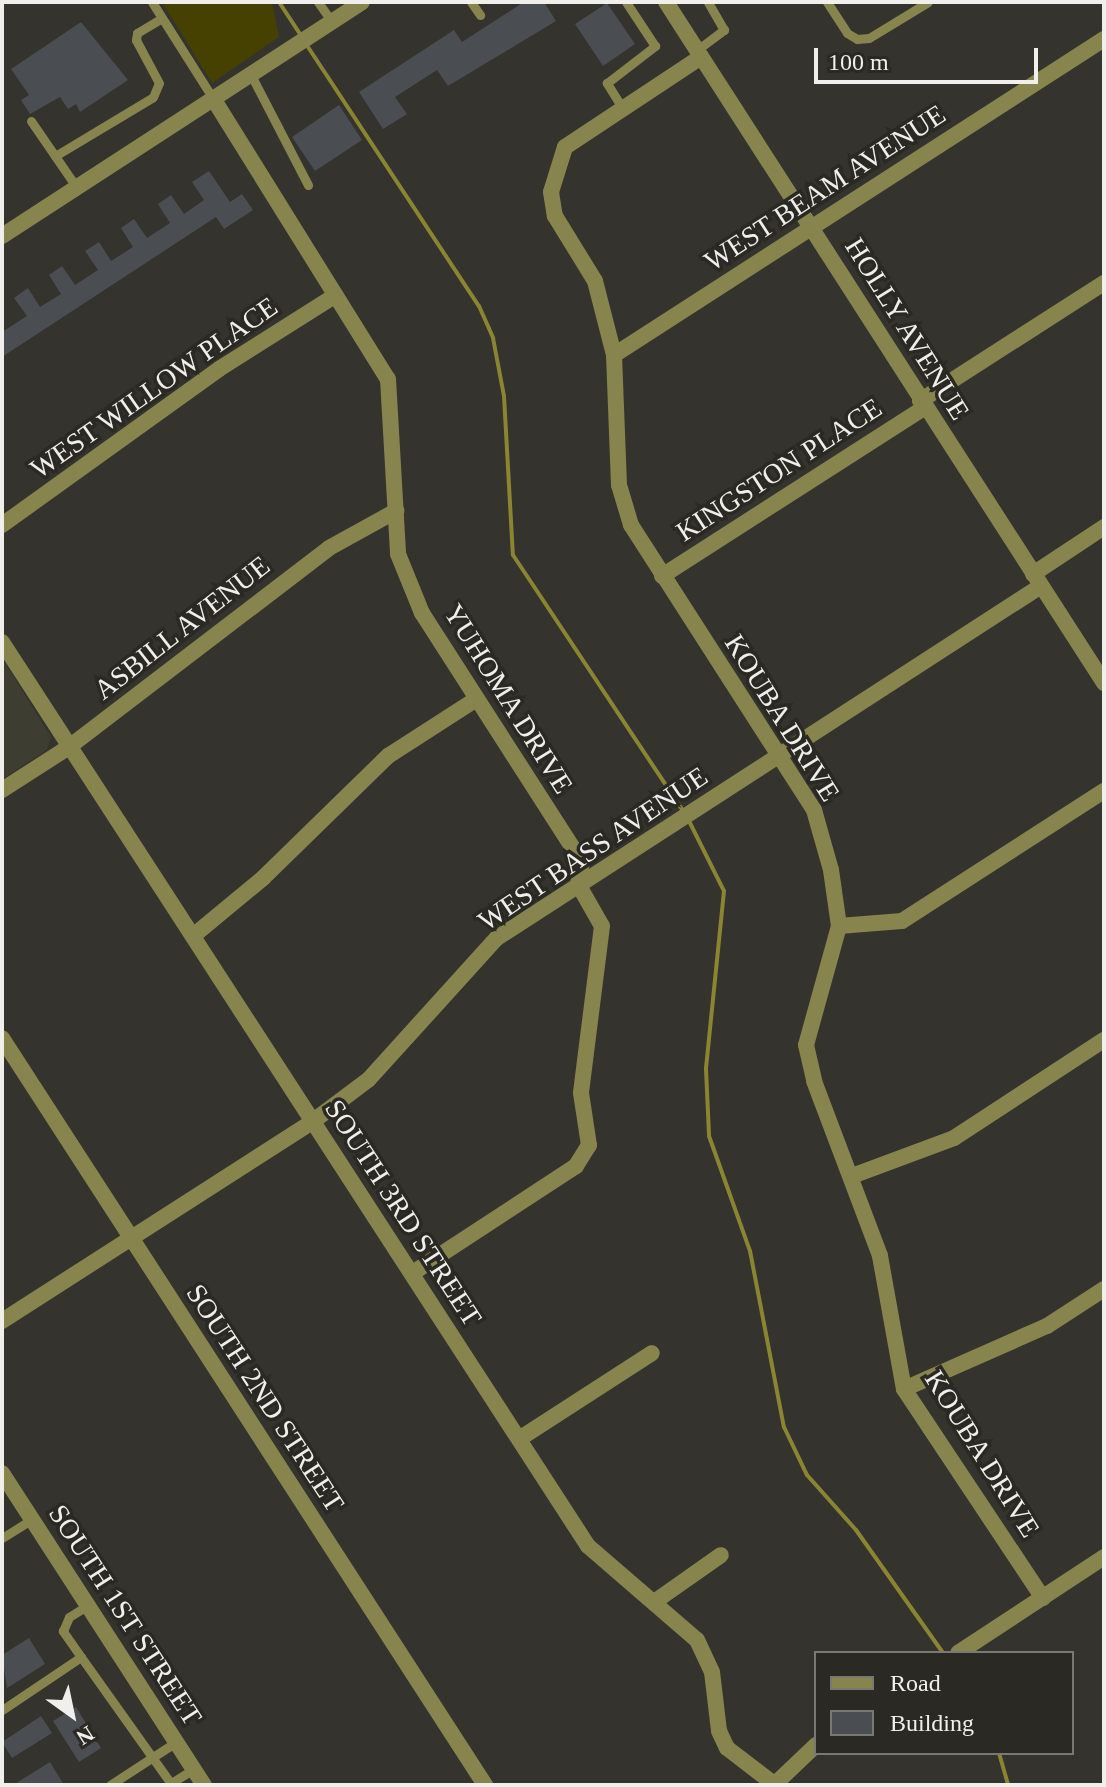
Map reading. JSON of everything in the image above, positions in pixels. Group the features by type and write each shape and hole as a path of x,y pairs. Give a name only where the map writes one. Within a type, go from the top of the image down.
{"street":[{"path":"2,236 362,2"},
{"name":"HOLLY AVENUE","path":"666,2 1104,683"},
{"name":"WEST BEAM AVENUE","path":"614,355 1104,39"},
{"name":"KOUBA DRIVE","path":"699,53 565,147 551,192 555,216 595,281 614,355 619,485 631,525 814,810 831,870 839,926 806,1045 880,1256 904,1389 1043,1598"},
{"name":"YUHOMA DRIVE","path":"214,100 388,379 398,554 422,613 475,700 582,862 578,884 602,926 581,1093 589,1145 576,1166 414,1272"},
{"name":"KINGSTON PLACE","path":"662,576 1104,283"},
{"name":"WEST WILLOW PLACE","path":"2,525 219,369 336,295"},
{"name":"ASBILL AVENUE","path":"2,790 69,747 329,548 396,511"},
{"name":"WEST BASS AVENUE","path":"2,1321 312,1122 397,1052 497,938 779,756 1037,580 1104,527"},
{"name":"SOUTH 3RD STREET","path":"2,642 312,1122 414,1272 588,1546 657,1600 697,1640 712,1672 719,1731 727,1748 774,1784"},
{"path":"193,936 263,878 388,756 475,700"},
{"path":"839,926 902,921 1104,791"},
{"name":"SOUTH 2ND STREET","path":"2,1038 485,1785"},
{"path":"852,1176 954,1138 1104,1040"},
{"path":"904,1389 1047,1326 1104,1289"},
{"path":"519,1439 652,1353"},
{"name":"SOUTH 1ST STREET","path":"2,1473 204,1785"},
{"path":"657,1600 721,1555"},
{"path":"961,1651 1104,1557"},
{"path":"774,1784 814,1747"}],"lane":[{"path":"152,2 214,100"},
{"path":"318,2 332,22"},
{"path":"471,2 480,15"},
{"path":"699,53 724,30 708,2"},
{"path":"827,2 847,33 857,39 869,38 928,2"},
{"path":"623,109 607,83 655,46 628,5"},
{"path":"55,156 153,97 159,83 136,40 137,33 162,18"},
{"path":"251,75 308,185"},
{"path":"31,121 77,188"},
{"path":"2,1538 32,1519"},
{"path":"88,1605 69,1617 63,1631 170,1784 194,1769"},
{"path":"2,1710 81,1657"},
{"path":"110,1785 176,1742"}],"shaded area":[{"path":"162,2 272,2 279,37 212,83"},
{"path":"2,658 51,737 47,750 2,779"}],"building":[{"path":"524,2 544,2 556,21 448,86 437,70 395,97 407,114 383,129 359,92 454,30 462,42"},
{"path":"607,3 635,44 603,66 575,24"},
{"path":"81,22 128,80 80,112 76,104 68,109 60,97 30,114 21,100 29,95 11,69"},
{"path":"339,105 362,140 315,171 292,137"},
{"path":"209,171 230,202 242,194 253,210 224,229 216,217 2,357 2,332 27,316 14,298 28,288 40,307 61,294 49,275 62,266 75,285 98,270 85,251 99,242 111,261 133,247 121,228 134,219 147,238 170,223 158,204 171,195 184,214 204,200 192,182"},
{"path":"29,1638 45,1664 7,1688 2,1655"},
{"path":"76,1707 101,1748 79,1762 53,1721"},
{"path":"41,1716 52,1733 12,1758 2,1742"},
{"path":"50,1762 64,1785 13,1785"}],"waterway":[{"path":"279,2 302,37"},
{"path":"306,44 479,306 493,338 504,396 513,555 683,811"},
{"path":"688,819 724,891 706,1069 709,1136 750,1251 784,1427 807,1475 856,1530 942,1651"},
{"path":"1000,1755 1008,1785"}]}
